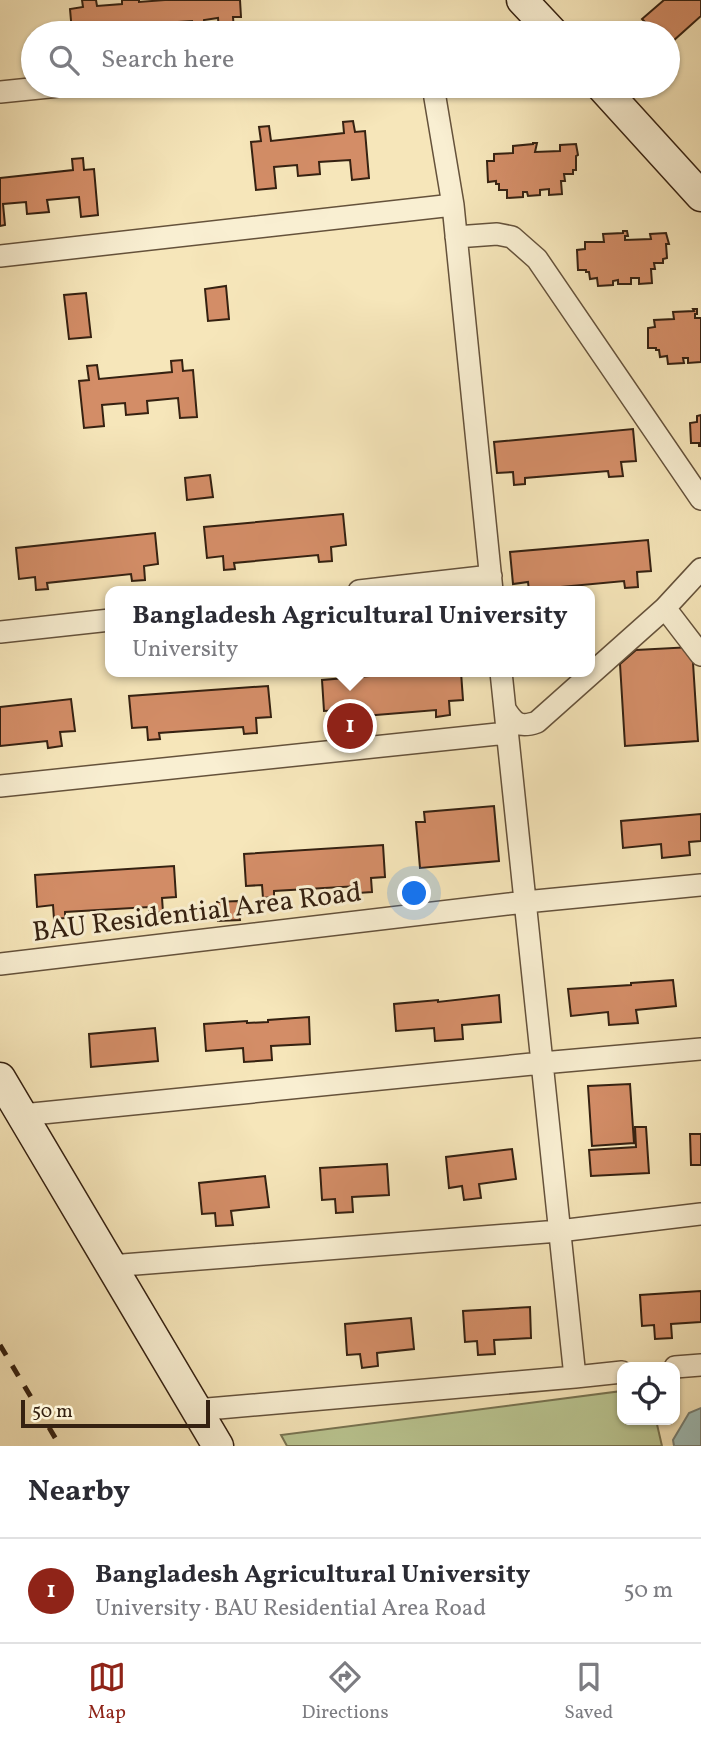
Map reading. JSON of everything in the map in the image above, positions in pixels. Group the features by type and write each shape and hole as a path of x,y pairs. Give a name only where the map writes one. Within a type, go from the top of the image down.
{"street":[{"path":"534,4 545,21"},
{"path":"0,92 21,90"},
{"path":"435,98 453,205 491,584 453,586"},
{"path":"612,98 701,196"},
{"path":"0,256 453,205"},
{"path":"456,237 497,234 512,237 537,259 701,499"},
{"path":"595,670 665,608 701,569"},
{"path":"665,608 701,655"},
{"path":"0,632 105,621"},
{"path":"502,677 575,1377"},
{"path":"505,709 517,723 526,726 537,722 588,677"},
{"path":"0,786 507,733"},
{"name":"BAU Residential Area Road","path":"0,964 525,902 701,885"},
{"path":"22,1115 701,1049"},
{"path":"0,1078 218,1446"},
{"path":"110,1266 559,1231 701,1214"},
{"path":"680,1367 701,1365"},
{"path":"196,1410 617,1373"}],"green space":[{"path":"617,1392 617,1425 657,1425 662,1446 287,1446 281,1435"}],"water":[{"path":"701,1408 701,1446 674,1446 673,1440 689,1413"}],"building":[{"path":"82,0 96,0 97,6 122,4 122,0 240,0 241,17 233,17 233,21 218,21 218,18 204,21 71,21 70,9 83,7"},
{"path":"664,0 701,0 701,16 680,35 680,21 642,19"},
{"path":"353,121 355,132 365,131 369,178 352,180 350,160 319,162 320,174 298,176 297,165 274,167 276,188 256,190 251,142 261,141 259,127 269,126 271,141 344,133 343,122"},
{"path":"537,143 535,152 560,151 560,145 576,144 576,170 573,170 573,174 564,174 565,181 561,181 562,194 549,195 549,189 540,190 540,195 528,196 527,192 523,192 523,197 507,198 507,190 499,190 496,181 488,182 487,161 494,161 494,154 513,153 513,146"},
{"path":"83,158 84,170 94,169 98,215 81,217 79,197 47,200 49,212 27,214 26,202 3,204 5,225 0,226 0,178 73,170 72,159"},
{"path":"627,231 625,240 651,239 650,234 666,233 669,244 666,244 667,258 663,259 663,263 654,263 655,269 651,269 652,283 639,284 639,278 631,278 631,284 618,284 618,280 613,281 613,285 598,286 597,278 590,279 589,272 578,270 577,250 585,249 585,242 604,242 603,234"},
{"path":"226,286 229,319 208,321 205,289"},
{"path":"86,293 91,337 69,339 64,295"},
{"path":"693,309 697,309 695,318 701,318 701,362 688,363 688,358 683,358 684,363 668,364 667,356 660,357 659,350 648,348 648,328 655,327 654,320 674,319 673,312 694,311"},
{"path":"182,360 183,371 193,370 197,417 180,418 178,398 147,401 148,413 126,415 125,403 102,405 104,426 84,428 79,381 89,380 87,366 97,365 99,379 172,372 171,361"},
{"path":"701,415 699,446 699,443 691,443 690,423 697,422 697,416"},
{"path":"633,429 636,461 621,462 623,476 609,477 608,471 525,478 525,484 514,485 513,472 497,473 494,442"},
{"path":"210,475 213,497 187,500 185,478"},
{"path":"343,514 346,545 331,547 332,561 319,562 318,555 234,563 235,569 224,570 223,556 207,558 204,527"},
{"path":"155,533 158,564 144,566 145,580 132,581 131,574 47,583 48,589 36,590 35,577 19,579 16,548"},
{"path":"648,540 651,571 637,572 638,587 625,588 624,581 572,586 528,586 528,582 513,584 510,552"},
{"path":"692,647 698,741 625,746 620,664 636,650"},
{"path":"358,677 461,677 463,700 449,701 450,715 436,717 436,710 352,717 352,722 341,724 340,710 324,711 322,680"},
{"path":"268,686 271,717 256,718 257,733 244,734 243,727 159,733 160,739 148,740 147,727 132,728 129,696"},
{"path":"71,699 75,731 60,732 62,746 48,748 47,741 0,746 0,707"},
{"path":"494,806 499,861 420,868 416,822 425,822 424,812"},
{"path":"701,814 701,841 689,842 690,855 662,858 661,844 623,848 621,821"},
{"path":"383,845 385,877 371,878 372,892 358,893 358,886 274,891 274,897 263,898 262,885 246,886 244,854"},
{"path":"174,866 176,897 162,898 163,912 149,913 149,907 65,912 65,918 54,919 53,905 37,907 35,875"},
{"path":"238,901 240,920 218,921 217,902"},
{"path":"673,980 676,1006 636,1010 638,1023 609,1025 608,1012 571,1016 568,989"},
{"path":"499,995 501,1022 462,1025 463,1039 435,1041 434,1028 396,1031 394,1004"},
{"path":"309,1017 310,1044 271,1046 272,1060 244,1062 243,1048 206,1051 204,1024 268,1022"},
{"path":"155,1028 158,1061 91,1067 89,1034"},
{"path":"630,1084 634,1143 592,1146 588,1086"},
{"path":"635,1127 646,1127 649,1173 591,1176 589,1150 636,1147"},
{"path":"690,1134 701,1134 701,1165 691,1165"},
{"path":"512,1149 516,1179 479,1184 481,1198 464,1200 462,1186 449,1188 446,1157"},
{"path":"387,1164 389,1195 352,1197 353,1212 336,1213 335,1199 322,1200 320,1168"},
{"path":"265,1176 269,1207 231,1211 233,1225 216,1226 215,1213 202,1214 199,1183"},
{"path":"701,1291 701,1322 671,1324 672,1338 655,1339 654,1325 642,1326 640,1295"},
{"path":"530,1307 531,1338 494,1340 495,1354 478,1355 477,1341 465,1342 463,1311"},
{"path":"411,1318 414,1349 377,1353 378,1366 362,1368 360,1354 347,1355 345,1324"}],"railway":[{"path":"0,1345 60,1446"}],"place":[{"name":"Bangladesh Agricultural University","path":"350,726"}]}
